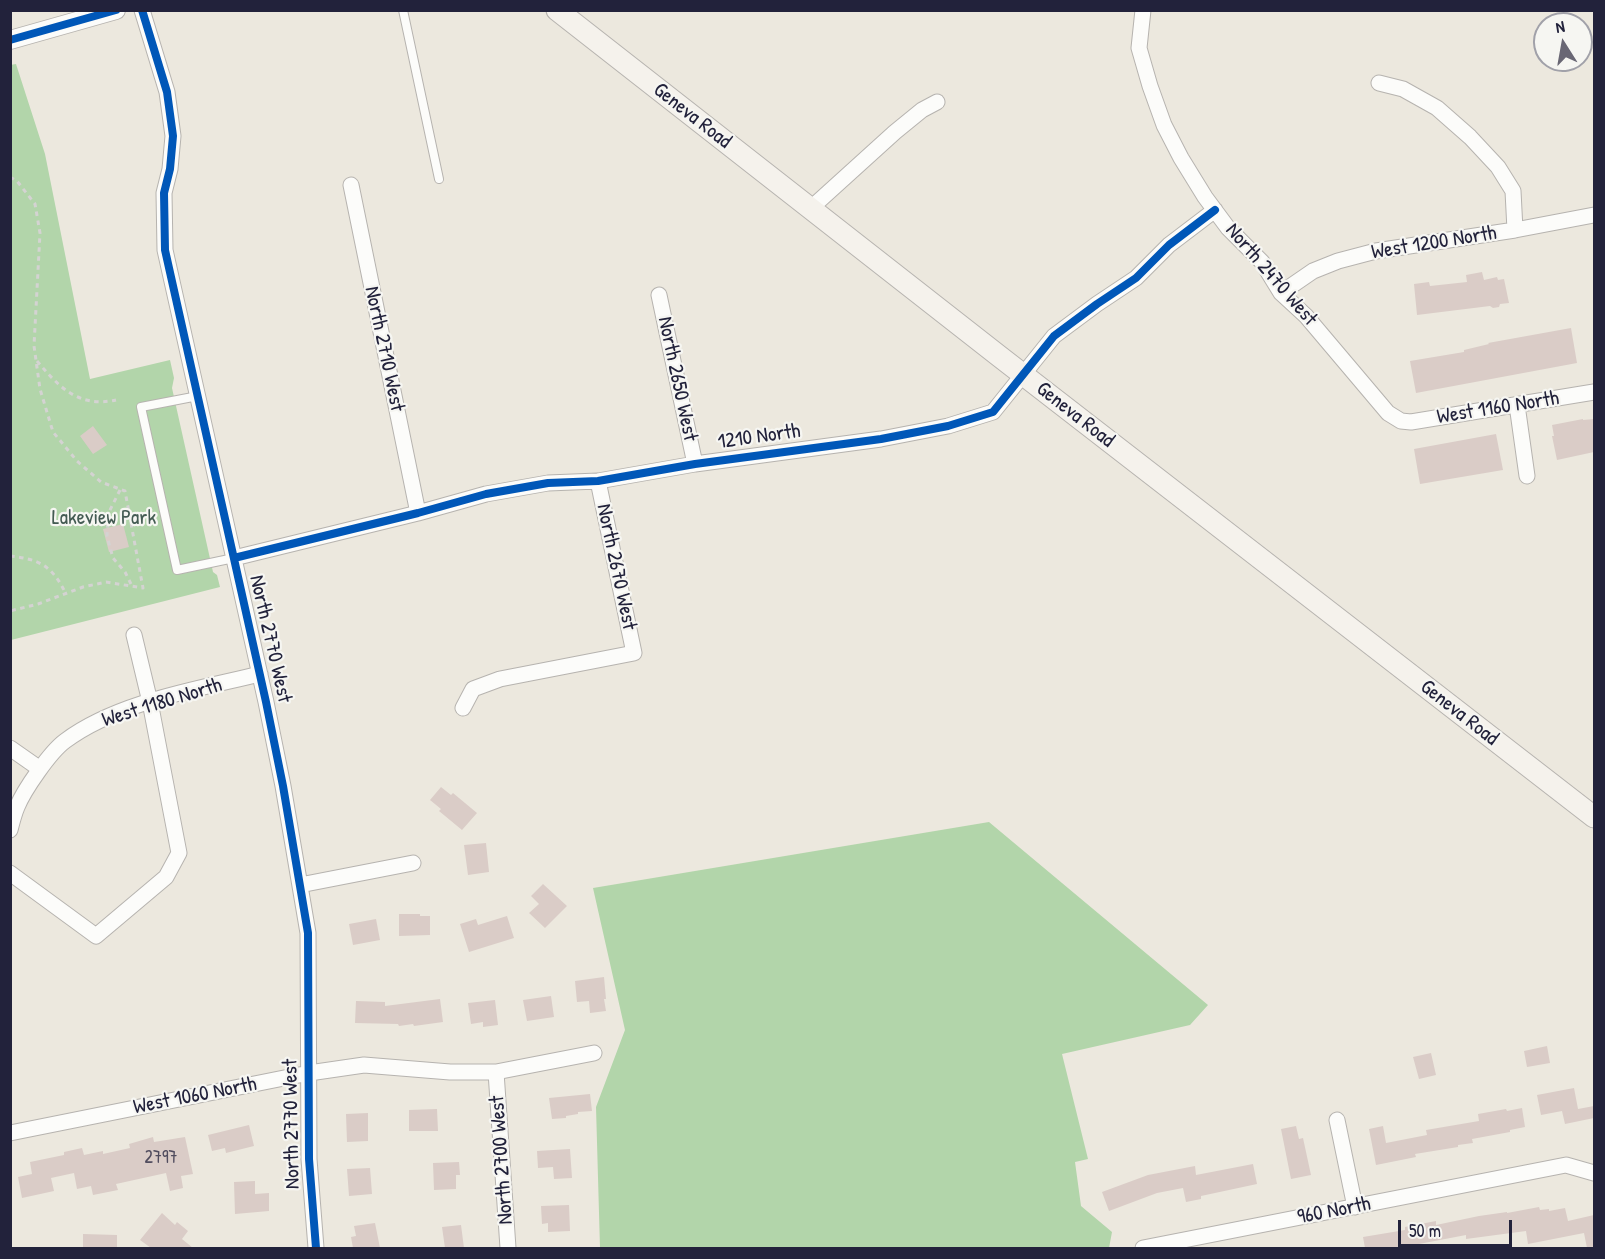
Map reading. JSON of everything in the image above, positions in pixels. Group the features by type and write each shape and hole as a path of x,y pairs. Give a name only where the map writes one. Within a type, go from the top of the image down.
{"main road":[{"name":"Geneva Road","path":"557,10 1594,817"}],"street":[{"path":"10,40 116,10"},
{"name":"North 2770 West","path":"142,10 167,92 173,136 170,169 164,193 165,249 260,674 283,786 308,933 309,1159 315,1248"},
{"name":"North 2470 West","path":"1143,10 1139,48 1164,125 1180,158 1228,228 1262,262 1281,292 1306,316 1388,413 1401,421"},
{"path":"1379,83 1403,89 1437,108 1470,137 1498,167 1513,191 1515,230"},
{"path":"810,209 895,132 937,102"},
{"name":"North 2710 West","path":"351,185 418,513"},
{"name":"1210 North","path":"234,558 486,494 548,483 598,481 695,464 881,439 948,426 993,412 1054,336 1136,278 1169,244 1215,210"},
{"name":"West 1200 North","path":"1281,292 1313,271 1338,261 1376,251 1515,230 1594,215"},
{"name":"North 2650 West","path":"659,295 695,464"},
{"name":"West 1160 North","path":"1401,421 1411,422 1594,392"},
{"path":"1517,405 1527,476"},
{"name":"North 2670 West","path":"463,708 473,689 500,679 634,653 598,481"},
{"path":"10,873 96,936 166,877 180,853 150,702 134,635"},
{"name":"West 1180 North","path":"10,830 17,807 40,769 63,742 86,727 123,710 260,674"},
{"path":"10,748 40,769"},
{"path":"300,885 413,863"},
{"name":"West 1060 North","path":"10,1133 309,1073 364,1065 450,1072 496,1072 594,1053"},
{"name":"North 2700 West","path":"496,1072 508,1248"},
{"path":"1337,1120 1355,1207"},
{"name":"960 North","path":"1143,1248 1566,1165 1594,1173"}],"lane":[{"path":"403,10 439,179"},
{"path":"198,396 141,407 143,419 177,570 234,558"}],"path":[{"path":"10,177 17,181 35,204 40,232 34,346 40,389 53,432 77,461 101,483 125,491 142,588 106,582 83,587 12,611 10,603"},
{"path":"35,360 68,393 92,402 116,400"},
{"path":"120,490 108,514 107,536 113,558 125,572 132,586"},
{"path":"10,556 28,558 45,565 59,579 66,593"}],"green space":[{"name":"Lakeview Park","path":"16,64 45,154 90,379 170,360 174,378 172,388 213,572 217,575 220,587 11,640 10,65"},
{"path":"989,822 1208,1005 1190,1025 1062,1054 1088,1159 1075,1162 1081,1206 1112,1232 1109,1248 600,1248 596,1107 625,1030 593,888"}],"building":[{"path":"1482,272 1484,280 1497,277 1498,280 1504,279 1509,303 1493,308 1490,306 1417,315 1414,284 1429,282 1430,286 1467,282 1466,275"},
{"path":"1571,328 1577,363 1416,393 1410,361 1464,352 1464,350 1488,343"},
{"path":"1594,419 1594,452 1557,460 1552,425"},
{"path":"93,426 107,445 93,454 80,436"},
{"path":"1496,434 1503,470 1420,484 1414,449"},
{"path":"123,524 129,547 109,552 103,529"},
{"path":"441,787 451,795 453,793 477,813 462,830 439,811 441,809 430,800"},
{"path":"486,843 489,872 468,875 464,845"},
{"path":"543,884 567,906 545,928 529,913 539,904 531,896"},
{"path":"399,914 430,916 430,935 399,936"},
{"path":"507,916 514,938 469,952 460,924 476,919 478,925"},
{"path":"376,919 380,940 353,945 349,924"},
{"path":"604,977 606,1011 590,1013 589,1001 577,1002 575,981"},
{"path":"551,996 554,1017 527,1021 523,1000"},
{"path":"440,999 443,1022 414,1026 413,1024 399,1026 398,1024 355,1023 356,1001 385,1002 385,1006"},
{"path":"495,1000 498,1025 483,1027 483,1022 471,1024 468,1003"},
{"path":"1547,1046 1550,1063 1527,1067 1524,1051"},
{"path":"1431,1053 1436,1075 1419,1079 1413,1057"},
{"path":"1574,1088 1578,1109 1594,1106 1594,1118 1565,1124 1562,1111 1541,1115 1537,1095"},
{"path":"590,1094 592,1111 552,1119 549,1098"},
{"path":"1522,1108 1525,1127 1472,1139 1473,1143 1458,1145 1458,1147 1415,1154 1416,1157 1376,1165 1369,1129 1383,1126 1386,1143 1427,1135 1426,1130 1479,1121 1478,1114"},
{"path":"437,1109 438,1131 409,1131 409,1110"},
{"path":"368,1113 368,1141 347,1142 346,1114"},
{"path":"249,1125 254,1146 226,1153 225,1148 212,1151 208,1135"},
{"path":"1296,1126 1299,1139 1303,1138 1311,1175 1291,1179 1281,1129"},
{"path":"153,1137 154,1142 185,1137 193,1174 181,1176 183,1188 170,1191 166,1173 116,1184 118,1190 93,1195 91,1186 77,1189 74,1173 51,1178 54,1191 22,1198 18,1177 32,1174 30,1162 64,1155 64,1152 82,1148 84,1155 103,1151 103,1154 130,1148 129,1144"},
{"path":"570,1149 572,1178 554,1179 553,1167 538,1168 537,1151"},
{"path":"459,1162 460,1175 456,1175 456,1189 434,1190 433,1163"},
{"path":"1253,1164 1257,1184 1201,1196 1201,1199 1186,1202 1183,1188 1157,1193 1109,1211 1102,1192 1148,1175 1195,1166 1196,1175"},
{"path":"370,1168 372,1194 349,1196 347,1169"},
{"path":"255,1181 255,1194 269,1193 269,1211 235,1214 234,1182"},
{"path":"569,1205 570,1231 548,1232 548,1223 542,1224 541,1206"},
{"path":"1539,1207 1540,1210 1549,1209 1549,1211 1565,1208 1568,1221 1594,1215 1594,1248 1587,1248 1584,1233 1528,1244 1526,1231 1466,1239 1466,1235 1398,1248 1365,1248 1363,1237 1405,1230 1405,1227 1436,1221 1436,1225"},
{"path":"162,1213 175,1225 177,1222 188,1231 182,1239 193,1248 151,1248 140,1240"},
{"path":"375,1223 380,1248 353,1248 351,1237 356,1236 354,1226"},
{"path":"461,1225 464,1248 445,1248 442,1227"},
{"path":"83,1234 117,1235 117,1248 83,1248"}],"cycle path":[{"path":"10,40 116,10"},
{"path":"142,10 167,92 173,136 170,169 164,193 165,250 266,702 308,933 309,1159 316,1248"},
{"path":"234,558 486,494 548,483 598,481 695,464 881,439 948,426 993,412 1054,336 1136,278 1169,245 1215,210"}]}
